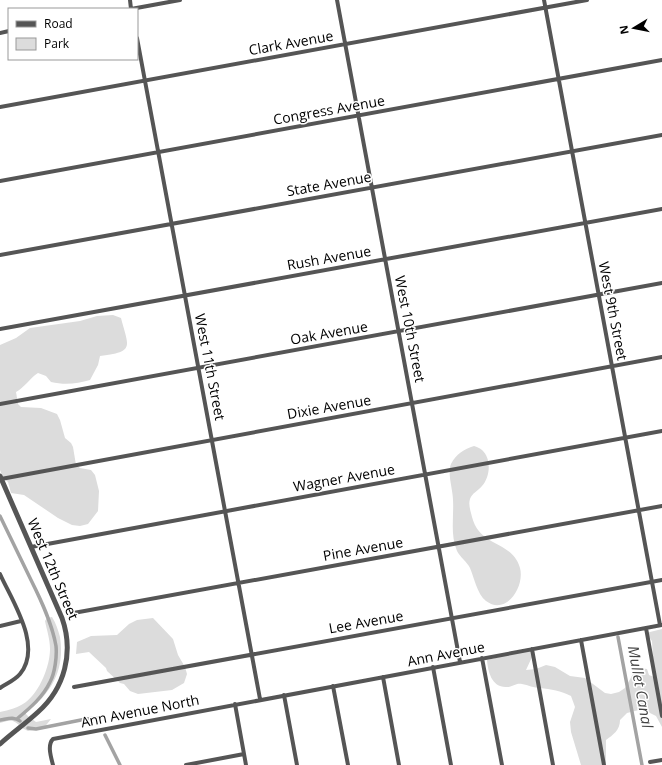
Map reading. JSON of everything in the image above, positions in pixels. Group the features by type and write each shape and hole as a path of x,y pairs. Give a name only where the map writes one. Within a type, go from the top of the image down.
{"street":[{"path":"136,8 180,0"},
{"name":"West 10th Street","path":"337,0 460,662"},
{"name":"West 9th Street","path":"544,0 661,625"},
{"name":"Clark Avenue","path":"0,107 587,0"},
{"name":"West 11th Street","path":"138,43 260,700"},
{"name":"Congress Avenue","path":"0,181 662,60"},
{"name":"State Avenue","path":"0,255 662,134"},
{"name":"Rush Avenue","path":"0,329 662,209"},
{"name":"Oak Avenue","path":"0,404 662,283"},
{"name":"Dixie Avenue","path":"0,477 662,358"},
{"name":"Wagner Avenue","path":"31,547 662,431"},
{"name":"West 12th Street","path":"0,477 64,625 67,639 66,663 60,683 49,700 38,712 0,744"},
{"name":"Pine Avenue","path":"68,614 662,506"},
{"path":"0,574 27,636 29,647 27,662 19,676 0,688"},
{"name":"Lee Avenue","path":"74,687 662,580"},
{"path":"0,626 21,621"},
{"name":"Ann Avenue","path":"235,704 661,625"},
{"path":"646,628 662,716"},
{"path":"581,640 604,765"},
{"path":"532,649 553,765"},
{"path":"482,658 502,765"},
{"path":"433,668 451,765"},
{"path":"383,677 399,765"},
{"path":"333,686 348,765"},
{"path":"284,695 297,765"},
{"path":"235,704 246,765"},
{"name":"Ann Avenue North","path":"53,765 50,747 50,742 52,739 235,704"},
{"path":"186,765 244,754"},
{"path":"650,762 662,760"}],"green space":[{"path":"113,315 121,318 126,335 127,346 124,350 119,352 100,356 98,365 90,380 70,384 61,384 51,382 46,376 38,373 16,392 18,404 21,407 41,408 57,414 65,438 73,447 76,465 80,468 91,470 95,475 99,491 98,511 88,524 80,526 72,525 58,518 24,495 11,493 8,482 3,478 0,470 0,345 16,338 30,328 80,321 97,316"},
{"path":"474,446 485,454 489,463 489,468 485,482 472,495 469,501 472,517 476,527 482,534 510,553 516,559 520,568 520,583 517,591 507,602 500,605 493,605 486,601 480,594 470,568 457,551 455,545 450,468 453,460 458,455 464,450"},
{"path":"52,617 60,637 61,649 55,679 43,697 26,712 29,717 19,725 12,721 0,723 0,712 10,710 26,702 40,685 50,656 49,638 45,621 47,618"},
{"path":"153,618 173,639 178,655 187,674 184,683 172,690 138,694 130,691 124,684 120,683 107,671 106,668 89,652 76,654 77,642 91,636 117,635 129,624 137,620"},
{"path":"662,629 662,727 656,716 646,711 639,710 627,713 620,720 619,727 616,732 606,740 606,763 604,765 581,765 571,732 570,722 575,707 571,696 556,690 536,688 522,684 502,687 494,682 488,669 487,660 533,649 532,657 526,670 536,669 546,665 555,667 570,676 585,678 605,693 611,694 619,692 625,688 633,674 640,668 647,669 649,675 654,677 652,641 646,633"},
{"path":"32,719 36,722 51,719 43,729 28,731 22,728"}],"waterway":[{"path":"0,516 49,620 56,646 55,664 50,682 40,697 18,718"},
{"name":"Mullet Canal","path":"618,637 642,765"},
{"path":"0,720 13,718 20,721"},
{"path":"28,728 36,729 97,718 99,723"},
{"path":"105,735 120,765"}]}
